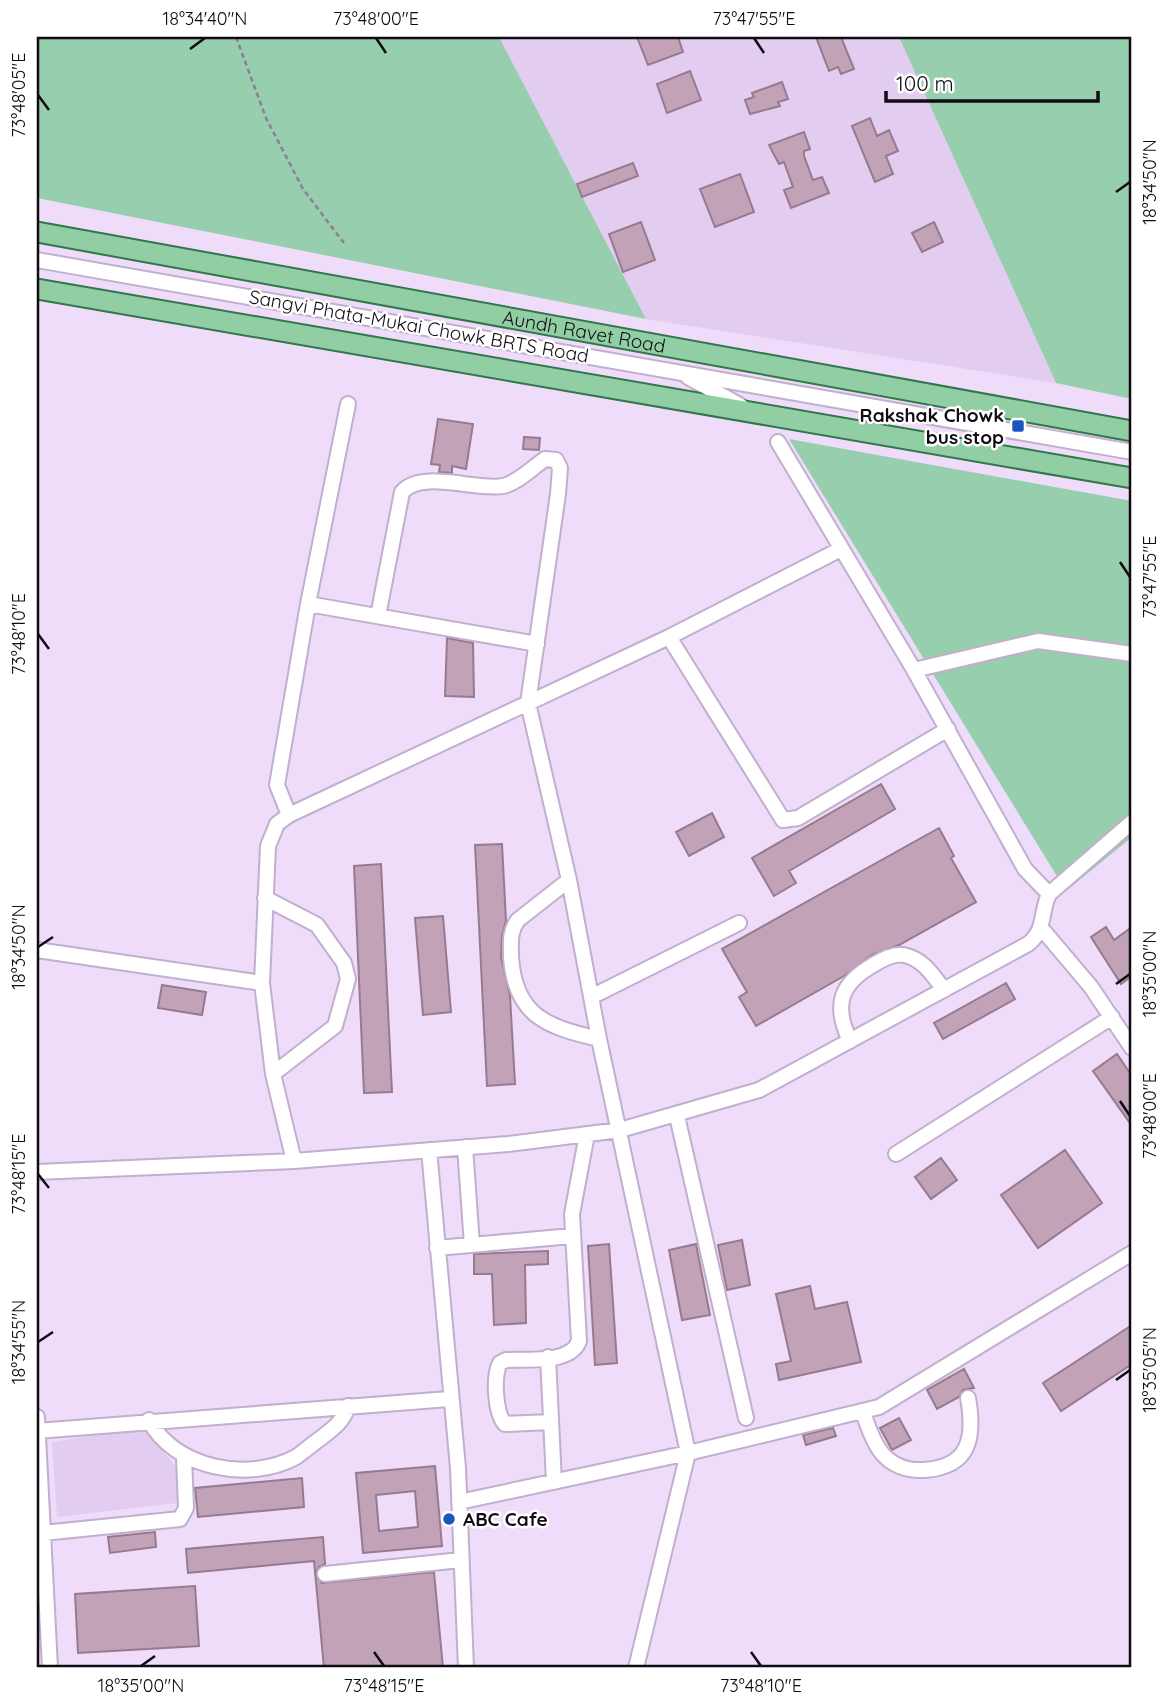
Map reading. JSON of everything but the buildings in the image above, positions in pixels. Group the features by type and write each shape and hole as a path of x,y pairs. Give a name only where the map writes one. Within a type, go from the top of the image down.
{"main road":[{"name":"Aundh Ravet Road","path":"37,232 1132,431"},
{"path":"37,289 1132,478"}],"lane":[{"name":"Sangvi Phata-Mukai Chowk BRTS Road","path":"37,260 1132,452"},
{"path":"678,371 756,414"},
{"path":"289,815 277,785 308,604 348,404"},
{"path":"778,442 914,670 1025,869 1032,880 1049,894"},
{"path":"378,616 402,492 407,486 423,482 507,485 545,459 551,458 560,468 528,703 569,880 599,1039 688,1453 636,1668"},
{"path":"294,1161 273,1074 262,983 265,898 271,835 289,815 669,637 841,549"},
{"path":"308,604 537,644"},
{"path":"669,637 783,820 798,818 948,729"},
{"path":"914,670 1038,641 1132,654"},
{"path":"37,1172 294,1161 587,1134 620,1130 677,1116 759,1090 1028,944 1042,929 1044,904 1049,894 1132,822"},
{"path":"569,880 517,920 512,928 512,969 518,992 528,1010 558,1029 599,1039"},
{"path":"265,898 317,925 344,964 348,979 335,1026 273,1074"},
{"path":"591,997 739,923"},
{"path":"1042,929 1091,987 1132,1048"},
{"path":"37,950 262,983"},
{"path":"850,1041 843,1027 840,1001 851,978 882,959 902,954 925,965 944,990"},
{"path":"896,1154 1112,1017"},
{"path":"677,1116 746,1418"},
{"path":"551,1422 505,1424 499,1414 496,1371 500,1363 506,1360 572,1352 579,1341 572,1236 573,1206 587,1134"},
{"path":"465,1147 472,1245"},
{"path":"429,1150 459,1502 466,1668"},
{"path":"437,1248 572,1236"},
{"path":"459,1502 863,1413 891,1401 1132,1253"},
{"path":"548,1357 554,1482"},
{"path":"863,1413 881,1452 897,1465 914,1470 940,1469 957,1462 966,1447 972,1431 968,1398"},
{"path":"37,1431 149,1420 449,1399"},
{"path":"149,1420 158,1436 184,1457 214,1466 250,1469 287,1460 342,1421 348,1405"},
{"path":"37,1417 50,1668"},
{"path":"43,1532 180,1519 186,1508 184,1457"},
{"path":"325,1574 461,1560"}],"path":[{"path":"236,37 266,118 303,189 344,243"}],"shaded area":[{"path":"499,37 899,37 1056,383 646,319"},
{"path":"143,1427 178,1469 177,1503 57,1517 52,1442"}],"green space":[{"path":"37,37 499,37 646,319 37,198"},
{"path":"899,37 1132,37 1132,399 1056,383"},
{"path":"789,439 1132,501 1132,837 1066,891"}],"place":[{"name":"Rakshak Chowk bus stop","path":"1018,426"},
{"name":"ABC Cafe","path":"449,1519"}]}
